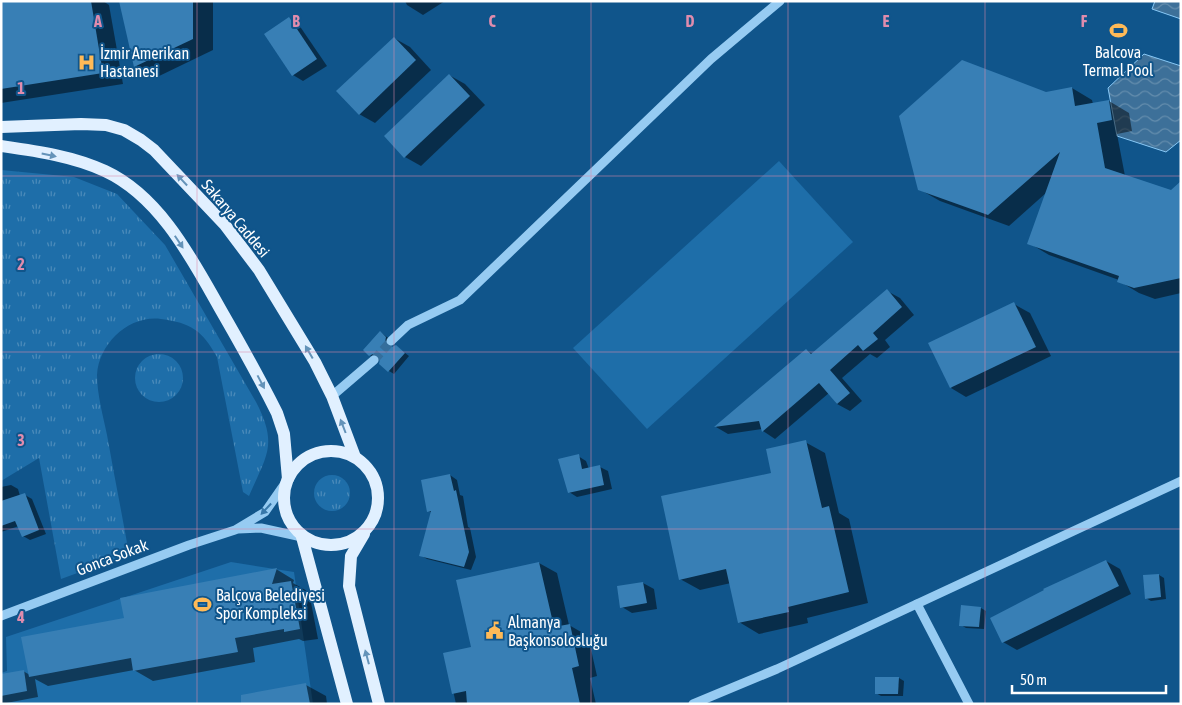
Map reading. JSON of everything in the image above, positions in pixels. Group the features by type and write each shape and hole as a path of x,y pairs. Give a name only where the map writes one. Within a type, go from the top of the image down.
{"main road":[{"name":"Sakarya Caddesi","path":"1,127 106,125 124,130 148,145 225,225 259,270 315,362 332,396 355,457"},
{"path":"1,146 69,159 105,171 133,188 158,212 206,283 277,412 284,434 288,479 284,495 285,510 302,537 347,704"},
{"path":"288,479 302,460 316,453 330,450 355,457 366,465 373,476 378,496 377,514 351,556 349,586 379,704"},
{"path":"302,537 317,545 339,545 354,539 367,529"}],"street":[{"path":"391,341 408,324 460,300 711,59 780,1"},
{"path":"332,396 374,360"},
{"path":"235,530 265,512 288,479"},
{"path":"693,704 777,669 1181,481"},
{"path":"235,530 261,528 302,537"},
{"name":"Gonca Sokak","path":"1,616 189,545 235,530"},
{"path":"917,604 969,704"}],"green space":[{"path":"779,161 853,242 647,429 573,348"},
{"path":"1,170 74,177 117,194 165,245 256,402 267,429 268,449 249,496 243,492 217,357 212,348 195,329 180,323 161,319 149,319 127,327 110,342 103,352 99,363 97,382 129,554 61,579 39,458 1,481"},
{"path":"159,354 168,356 176,361 181,369 183,378 181,387 176,395 168,400 159,402 150,400 142,395 137,387 135,378 137,369 142,361 150,356"},
{"path":"332,475 339,476 345,480 349,486 349,500 345,506 339,510 332,511 325,510 319,506 315,500 314,493 315,486 319,480 325,476"},
{"name":"Balçova Belediyesi Spor Kompleksi","path":"231,562 294,572 313,704 1,704 1,673 7,671 6,637"}],"water":[{"path":"1155,1 1181,1 1181,19 1152,9"},
{"path":"1144,54 1181,66 1181,140 1166,152 1117,136 1108,88"}],"building":[{"path":"1,1 91,1 103,73 1,89"},
{"path":"119,1 193,1 193,39 134,67"},
{"path":"289,17 317,59 292,76 264,34"},
{"path":"394,37 416,60 359,115 336,91"},
{"path":"962,60 1046,92 1072,87 1075,106 1109,100 1112,120 1097,123 1105,168 1171,190 1181,181 1181,278 1134,288 1117,282 1119,276 1027,244 1060,152 988,215 918,190 899,116"},
{"path":"449,74 470,96 404,158 384,136"},
{"path":"887,289 902,307 873,333 878,339 863,351 858,345 830,370 850,393 837,404 819,383 762,432 759,421 714,427 806,349 811,354"},
{"path":"1014,302 1036,347 950,388 928,343"},
{"path":"380,331 386,337 385,342 387,346 392,347 396,345 405,353 388,372 379,364 380,359 378,356 373,354 369,356 363,350"},
{"path":"806,440 822,508 829,506 849,592 788,607 789,612 738,623 726,569 679,580 661,496 771,473 766,449"},
{"path":"579,454 582,469 600,465 604,485 568,493 558,459"},
{"path":"450,474 454,491 456,490 469,552 464,567 419,556 431,511 427,512 421,480"},
{"path":"25,493 39,530 22,537 15,521 1,526 1,501"},
{"path":"1106,560 1119,586 1002,643 990,618 1043,589"},
{"path":"539,562 554,627 570,624 579,666 572,668 580,704 467,704 466,691 452,694 443,653 471,647 456,580"},
{"path":"277,568 272,584 291,581 300,629 284,632 284,629 235,638 238,652 133,671 131,658 29,677 21,637 124,618 120,598"},
{"path":"1159,574 1161,597 1145,599 1143,575"},
{"path":"643,582 647,603 620,608 617,586"},
{"path":"961,605 981,607 979,627 959,626"},
{"path":"24,670 27,691 1,696 1,674"},
{"path":"875,677 899,677 898,694 875,694"},
{"path":"306,683 310,704 241,704 241,695"}],"tunnel":[{"path":"374,360 391,341"}],"place":[{"name":"Balcova Termal Pool","path":"1118,30"},
{"name":"İzmir Amerikan Hastanesi","path":"86,62"},
{"name":"Balçova Belediyesi Spor Kompleksi","path":"202,604"},
{"name":"Almanya Başkonsolosluğu","path":"494,631"}]}
